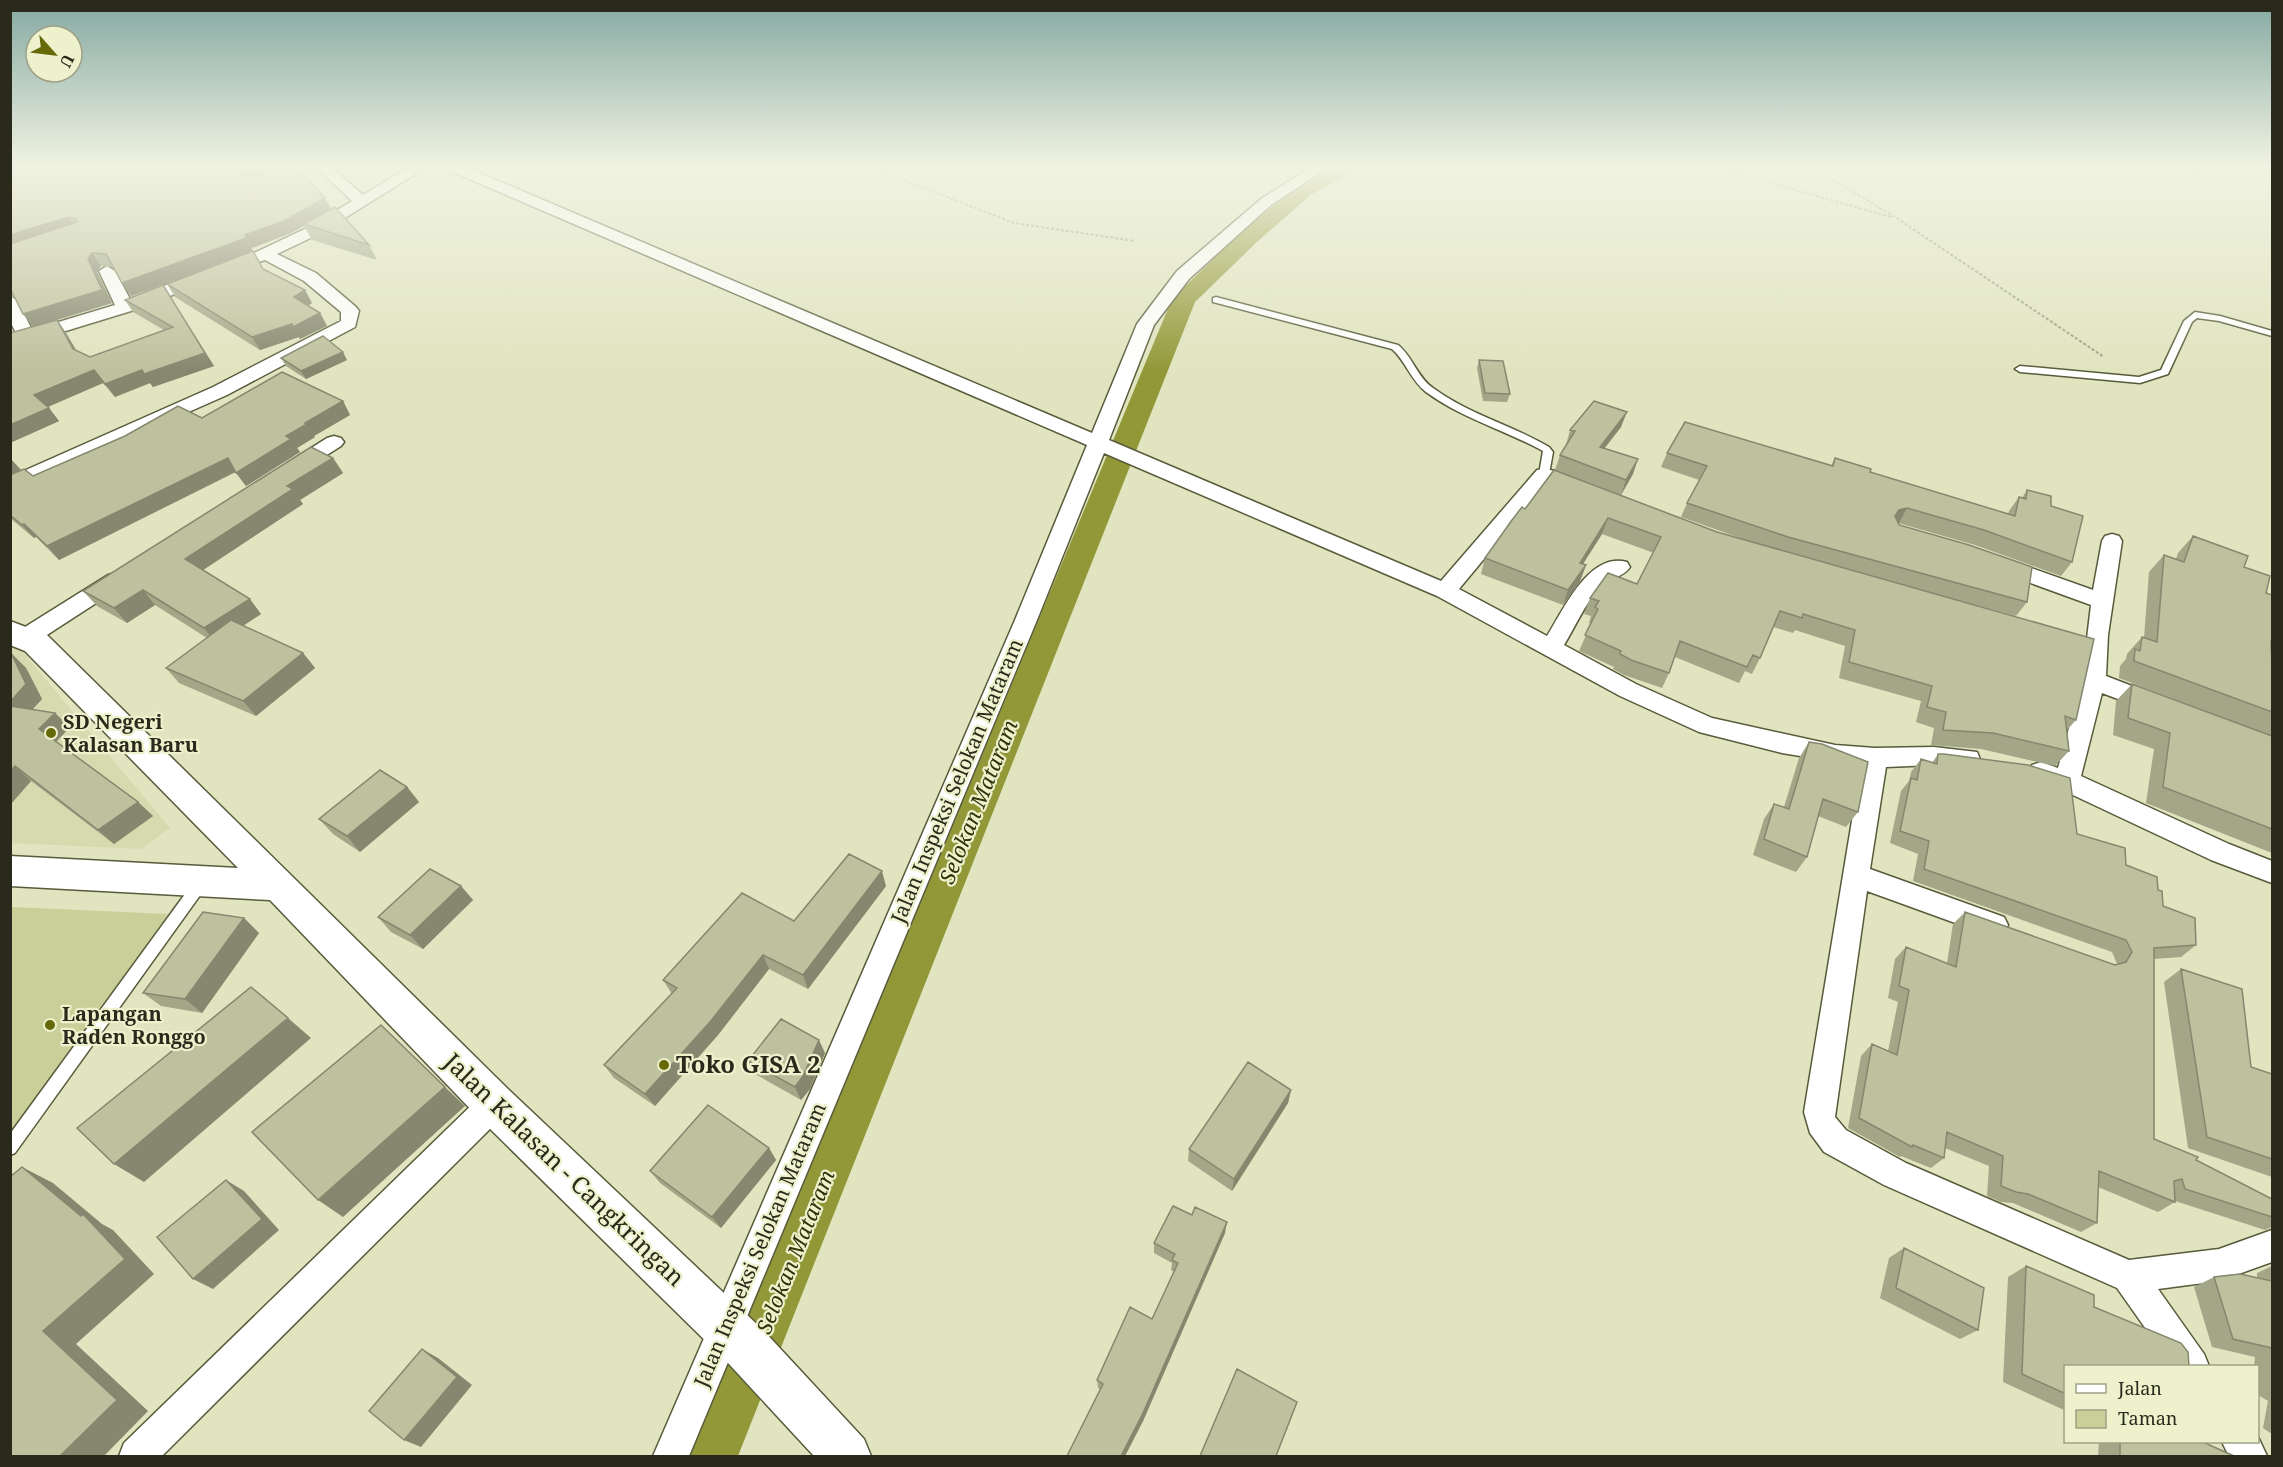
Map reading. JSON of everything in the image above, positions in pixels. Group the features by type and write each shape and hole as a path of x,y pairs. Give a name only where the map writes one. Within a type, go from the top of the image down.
{"main road":[{"name":"Jalan Kalasan - Cangkringan","path":"18,635 36,643 279,885 494,1104 736,1337 847,1456"},
{"path":"10,871 279,885"}],"street":[{"path":"243,262 306,234"},
{"path":"611,234 1445,591 1628,690 1707,726 1835,754 1875,758 1934,756 1986,761"},
{"name":"Jalan Inspeksi Selokan Mataram","path":"671,1456 736,1337 1016,642 1106,446 1132,355 1146,324 1160,303 1184,275 1230,234"},
{"path":"10,485 220,391 349,323 350,310 310,278 265,254"},
{"path":"107,271 125,307"},
{"path":"10,301 19,340 125,307 211,274"},
{"path":"274,480 334,442"},
{"path":"1445,591 1544,474 1599,495"},
{"path":"2067,781 2094,681 2102,601 2112,541"},
{"path":"1977,556 2102,601"},
{"path":"1551,649 1590,584 1599,576 1619,567"},
{"path":"18,635 135,568"},
{"path":"2074,642 2096,648"},
{"path":"2094,681 2176,712"},
{"path":"1875,758 1819,1112 1821,1123 1835,1141 1895,1174 2129,1276 2219,1265 2272,1246"},
{"path":"2017,766 2067,781 2220,852 2272,872"},
{"path":"1858,876 2013,932"},
{"path":"137,1456 494,1104"},
{"path":"2129,1276 2191,1365"},
{"path":"2241,1443 2249,1456"}],"lane":[{"path":"1216,300 1395,347 1406,357 1415,378 1428,389 1463,410 1546,448 1548,452 1544,474"},
{"path":"2020,369 2140,380 2165,372 2188,321 2195,315 2220,319 2272,334"},
{"path":"10,1148 201,882"}],"path":[{"path":"1091,234 1135,241"},
{"path":"1921,234 2140,380"}],"shaded area":[{"name":"SD Negeri Kalasan Baru","path":"11,638 170,828 141,849 11,843"}],"green space":[{"name":"Lapangan Raden Ronggo","path":"11,907 168,914 11,1137"}],"building":[{"path":"39,234 247,234 246,238 122,283 106,254 92,253 88,259 102,290 23,314 10,288 10,244"},
{"path":"336,234 360,234 369,245"},
{"path":"253,251 263,269 305,290 294,297 320,313 293,327 292,324 252,337 167,284"},
{"path":"163,285 205,353 144,374 142,370 105,384 94,370 34,395 49,408 10,425 10,333 57,320 73,349 90,357 173,327 125,300"},
{"path":"323,336 343,352 301,371 281,358"},
{"path":"1479,360 1503,361 1510,394 1485,393"},
{"path":"282,372 343,401 305,423 307,424 286,436 291,439 236,473 228,458 47,546 24,524 22,525 10,515 10,475 24,469 33,476 125,436 178,406 202,418"},
{"path":"1594,401 1627,412 1600,447 1638,459 1626,480 1560,455 1575,431 1570,430"},
{"path":"1685,422 1833,466 1835,458 1871,469 1870,472 2015,516 2019,497 2026,499 2027,490 2051,496 2051,506 2083,516 2072,562 1984,530 1907,508 1899,510 1895,516 1899,525 1969,545 2032,567 2027,602 1788,537 1687,503 1707,466 1667,453"},
{"path":"311,447 333,458 287,486 293,489 185,559 250,599 204,628 143,590 114,608 83,591"},
{"path":"1554,470 1717,532 2094,639 2076,720 2065,716 2069,751 1993,733 1943,730 1946,712 1927,707 1932,686 1849,662 1855,630 1803,614 1802,618 1780,611 1760,658 1753,655 1747,667 1680,641 1669,673 1631,660 1620,654 1621,651 1585,635 1598,609 1595,607 1599,601 1590,598 1608,573 1637,584 1661,537 1608,518 1580,563 1586,565 1568,590 1485,558 1522,507 1525,509"},
{"path":"2193,536 2248,556 2244,567 2270,576 2266,593 2272,595 2272,712 2134,661 2135,649 2140,651 2142,637 2157,642 2164,555 2184,562"},
{"path":"231,620 303,653 243,701 166,668"},
{"path":"10,654 26,684 10,702"},
{"path":"2132,684 2272,736 2272,829 2163,787 2170,733 2128,718"},
{"path":"10,706 55,713 39,729 138,802 98,830 15,766 10,771"},
{"path":"1809,742 1822,744 1868,762 1858,812 1823,799 1807,857 1764,839 1774,804 1789,809"},
{"path":"1938,754 2028,765 2070,778 2077,834 2125,848 2126,865 2157,877 2158,890 2162,891 2163,906 2195,918 2196,945 2154,948 2154,1139 2198,1157 2196,1160 2272,1199 2272,1217 2185,1189 2182,1179 2174,1181 2175,1202 2099,1171 2097,1223 2028,1194 2001,1186 2003,1156 1947,1132 1944,1158 1913,1145 1912,1147 1859,1118 1872,1044 1897,1055 1909,990 1899,986 1906,947 1956,967 1965,912 2115,965 2126,962 2132,952 2126,940 1924,869 1929,841 1900,831 1911,778 1917,780 1921,759 1937,764"},
{"path":"380,770 407,787 347,836 319,819"},
{"path":"849,854 882,871 803,975 763,955 710,1022 645,1094 604,1065 677,988 663,980 742,893 794,921"},
{"path":"430,869 461,886 410,935 378,917"},
{"path":"203,912 244,918 185,999 143,993"},
{"path":"2181,969 2242,989 2251,1067 2272,1074 2272,1159 2207,1137"},
{"path":"251,987 288,1018 114,1164 77,1128"},
{"path":"781,1019 819,1040 803,1076 795,1087 748,1061"},
{"path":"381,1025 445,1087 318,1200 252,1132"},
{"path":"1248,1062 1291,1090 1234,1179 1189,1149"},
{"path":"708,1105 769,1148 712,1217 650,1171"},
{"path":"22,1167 81,1216 83,1214 125,1259 43,1331 117,1400 60,1456 10,1456 10,1177"},
{"path":"226,1180 262,1219 193,1279 157,1237"},
{"path":"1173,1206 1192,1215 1195,1207 1227,1222 1143,1413 1121,1456 1067,1456 1103,1384 1097,1380 1130,1307 1152,1319 1178,1263 1172,1260 1175,1254 1154,1243"},
{"path":"1904,1248 1984,1288 1978,1330 1896,1288"},
{"path":"2026,1266 2094,1295 2094,1307 2181,1343 2188,1352 2189,1365 2064,1365 2064,1393 2022,1374"},
{"path":"2240,1274 2272,1281 2272,1348 2233,1339 2214,1277"},
{"path":"422,1349 457,1377 404,1440 369,1411"},
{"path":"1237,1369 1297,1402 1276,1456 1200,1456"},
{"path":"2120,1443 2205,1443 2234,1456 2120,1456"}],"waterway":[{"name":"Selokan Mataram","path":"714,1456 1184,299 1252,234"}],"place":[{"name":"SD Negeri Kalasan Baru","path":"51,733"},
{"name":"Lapangan Raden Ronggo","path":"50,1025"},
{"name":"Toko GISA 2","path":"664,1065"}]}
